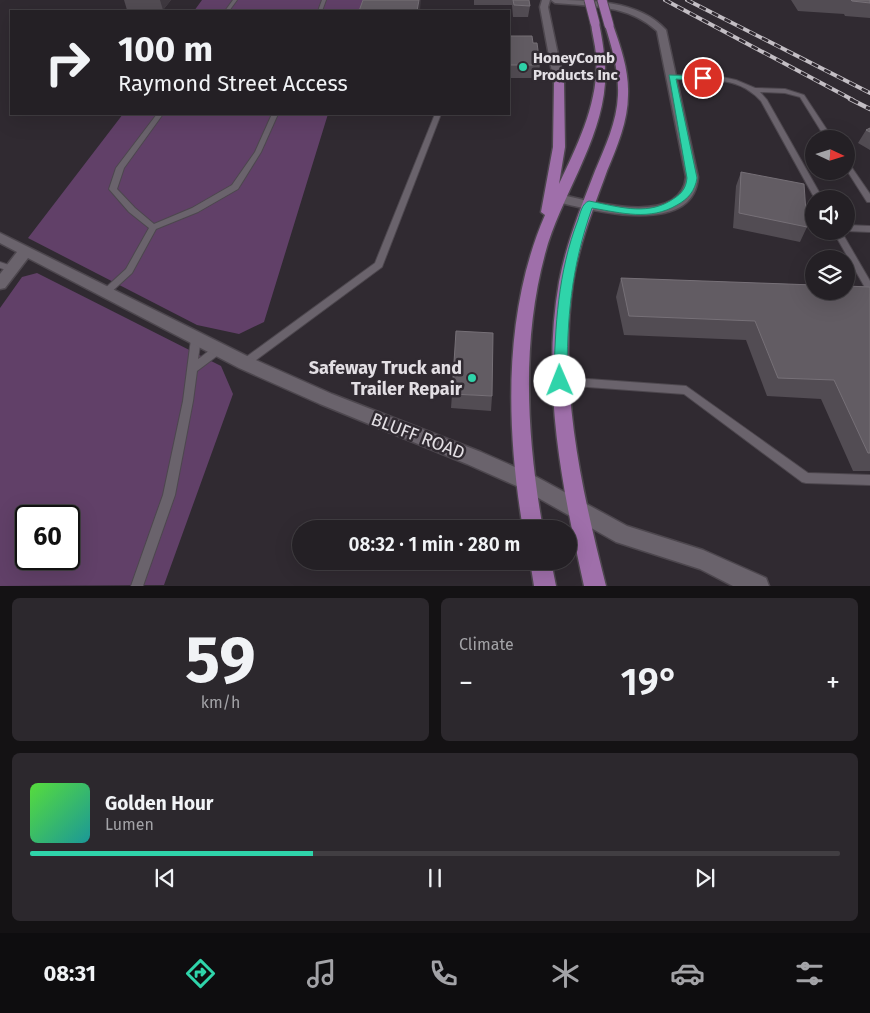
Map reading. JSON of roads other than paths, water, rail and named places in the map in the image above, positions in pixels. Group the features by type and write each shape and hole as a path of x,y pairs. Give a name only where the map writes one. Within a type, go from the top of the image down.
{"main road":[{"path":"589,0 620,63 623,88 622,107 614,138 578,233 566,282 561,326 560,381 569,472 594,586"},
{"path":"532,520 526,482 521,374 523,337 533,272 545,232 592,121 600,90 602,0"},
{"path":"545,232 552,176 559,148 559,83"},
{"path":"542,570 545,586"}],"street":[{"path":"546,0 544,7 559,83"},
{"path":"555,0 623,9 652,21 662,31 692,178 691,186 685,196 671,206 650,212 633,212 560,198"},
{"name":"BLUFF ROAD","path":"0,237 105,293 245,363 326,399 462,453 526,482 623,535 703,560 758,586"},
{"path":"0,284 6,267 26,251"}],"lane":[{"path":"671,77 730,81 755,90 764,100 814,190"},
{"path":"755,90 785,90 802,96 824,130"},
{"path":"153,226 132,210 113,189 120,168 159,115"},
{"path":"105,293 130,270 153,226 195,210 235,187 258,152 275,115"},
{"path":"245,363 379,265 438,115"},
{"path":"855,177 870,200"},
{"path":"855,228 870,228"},
{"path":"842,240 870,289"},
{"path":"137,586 169,495 188,401 196,339"},
{"path":"192,369 218,350"},
{"path":"560,381 686,390 806,478 870,480"}],"railway":[{"path":"665,0 853,100"},
{"path":"687,0 870,93"},
{"path":"850,99 870,109"}],"place":[{"name":"HoneyComb Products Inc","path":"523,67"},
{"name":"Safeway Truck and Trailer Repair","path":"472,378"}]}
